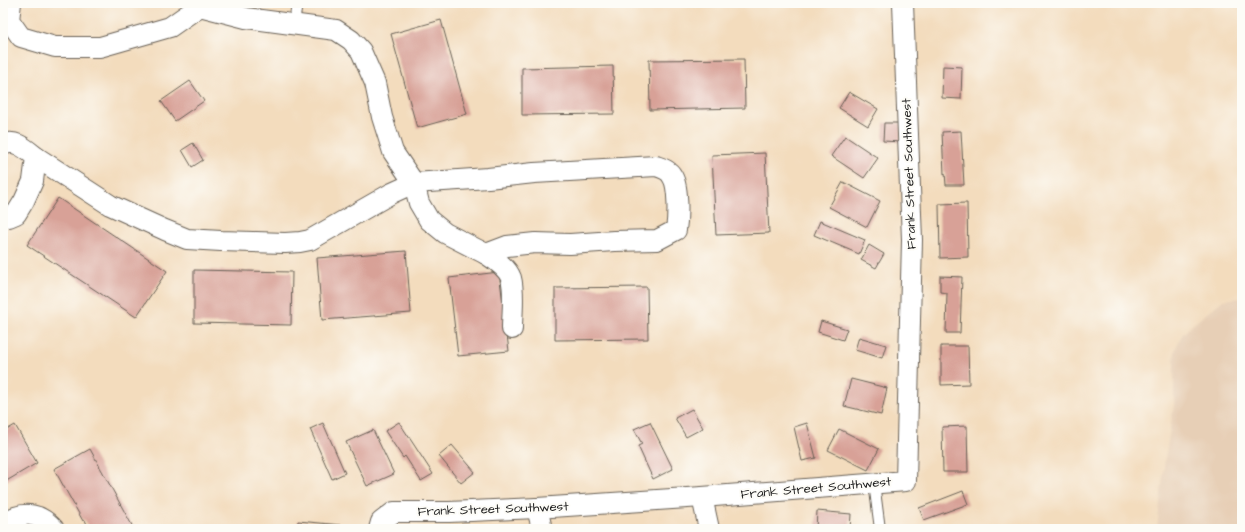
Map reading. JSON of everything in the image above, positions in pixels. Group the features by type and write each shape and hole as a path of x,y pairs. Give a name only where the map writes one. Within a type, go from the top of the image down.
{"street":[{"path":"11,3 9,20 21,37 55,47 100,47 170,26 200,4 246,18 336,30 351,40 361,51 375,83 382,117 393,152 414,183 419,204 429,220 445,233 494,259 504,268 510,277 513,290 512,328"},
{"name":"Frank Street Southwest","path":"379,529 381,522 394,512 449,512 537,508 906,481 912,240 903,3"},
{"path":"3,144 8,142 19,145 110,205 151,224 187,239 221,241 285,243 310,240 414,183 534,173 656,166 667,170 673,176 676,191 678,218 676,230 657,240 570,244 535,243 507,246 486,254"},
{"path":"3,216 9,217 16,214 24,201 33,181 36,157"},
{"path":"702,497 709,529"},
{"path":"537,508 542,529"},
{"path":"3,523 18,515 28,514 43,520 54,529"}],"lane":[{"path":"294,24 297,3"},
{"path":"874,483 880,529"}],"shaded area":[{"path":"1242,298 1242,529 1157,529 1165,459 1174,405 1175,351 1182,335 1223,300"}],"building":[{"path":"441,20 467,114 417,128 391,34"},
{"path":"744,59 745,108 650,110 649,60"},
{"path":"613,66 614,114 522,115 522,68"},
{"path":"943,66 962,67 961,99 942,98"},
{"path":"190,81 204,101 175,121 161,101"},
{"path":"849,92 878,109 868,126 839,108"},
{"path":"884,123 901,123 901,142 883,141"},
{"path":"961,131 964,185 946,185 942,132"},
{"path":"845,136 878,158 864,178 831,156"},
{"path":"193,143 203,160 192,167 182,150"},
{"path":"765,153 769,233 716,235 712,155"},
{"path":"843,182 880,201 867,227 829,207"},
{"path":"58,198 167,271 136,317 27,245"},
{"path":"967,203 968,257 940,258 939,204"},
{"path":"820,221 865,240 859,254 814,235"},
{"path":"869,245 884,254 876,268 861,260"},
{"path":"406,251 411,313 322,320 317,258"},
{"path":"194,270 292,272 291,325 194,323"},
{"path":"499,272 509,351 458,356 449,278"},
{"path":"940,276 962,277 960,333 946,333 947,293 940,292"},
{"path":"647,287 648,339 555,340 555,288"},
{"path":"821,321 847,329 843,340 818,332"},
{"path":"859,337 886,345 882,358 855,350"},
{"path":"941,346 968,346 969,384 941,385"},
{"path":"851,379 887,388 881,415 844,406"},
{"path":"692,409 703,428 686,437 675,418"},
{"path":"399,422 433,474 421,481 405,456 403,458 385,431"},
{"path":"650,422 673,469 653,479 638,446 642,444 634,429"},
{"path":"323,423 345,473 332,479 310,429"},
{"path":"807,423 816,458 802,461 794,427"},
{"path":"15,425 37,463 3,483 3,432"},
{"path":"967,426 968,472 943,472 942,427"},
{"path":"839,429 879,449 868,470 828,450"},
{"path":"373,430 394,474 367,486 346,442"},
{"path":"452,445 475,472 461,483 439,456"},
{"path":"90,449 134,529 89,529 54,469"},
{"path":"963,491 968,504 924,520 919,508"},
{"path":"817,511 851,514 850,529 816,529"},
{"path":"298,521 341,525 340,529 297,529"}]}
